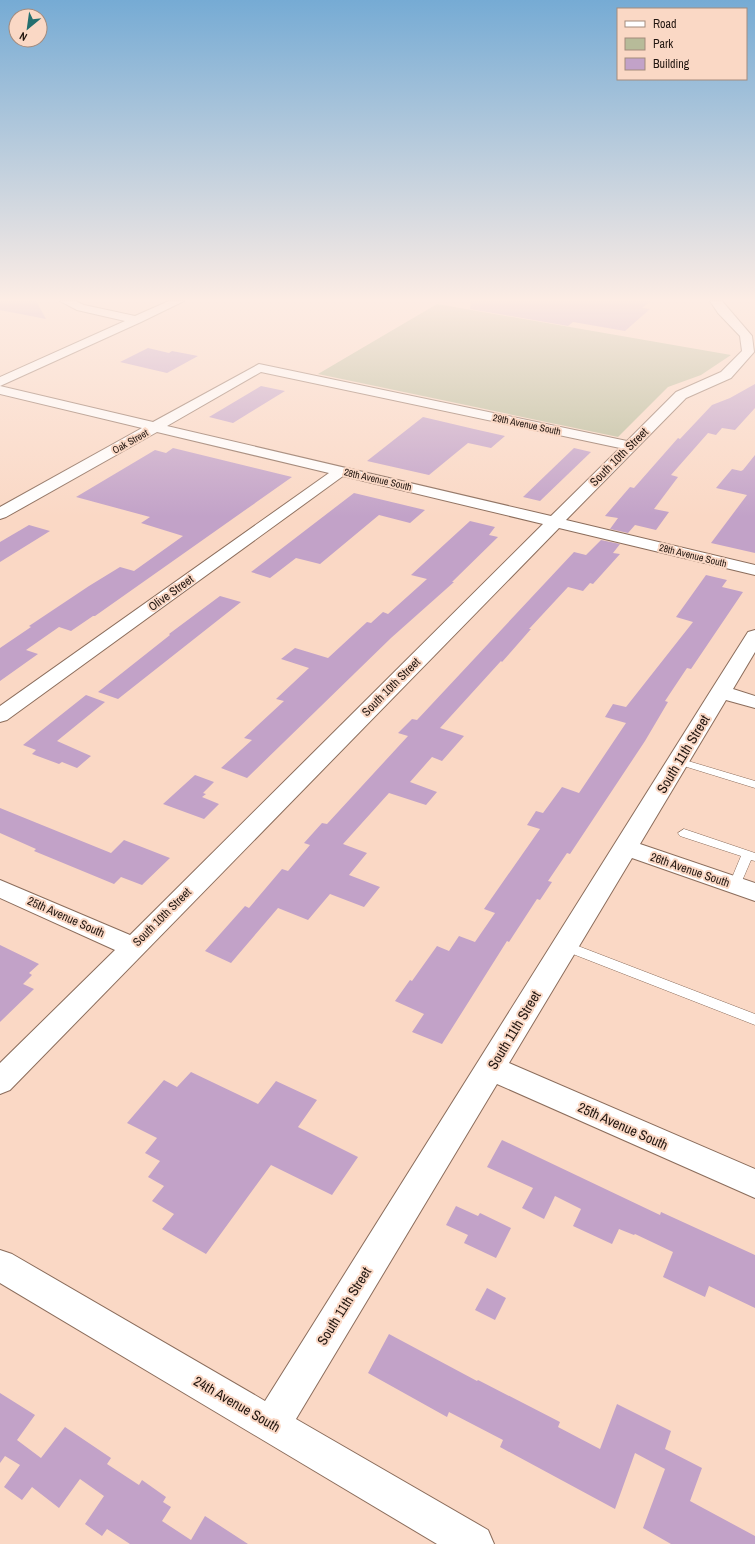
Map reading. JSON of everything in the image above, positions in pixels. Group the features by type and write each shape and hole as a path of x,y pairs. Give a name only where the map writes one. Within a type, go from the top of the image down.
{"street":[{"path":"0,382 20,373"},
{"name":"Oak Street","path":"0,514 250,373"},
{"name":"29th Avenue South","path":"283,373 630,446"},
{"name":"South 10th Street","path":"0,1082 133,946 681,395 728,373"},
{"name":"28th Avenue South","path":"0,390 755,570"},
{"name":"Olive Street","path":"0,716 341,471"},
{"name":"South 11th Street","path":"272,1424 755,636"},
{"path":"720,692 755,702"},
{"name":"26th Avenue South","path":"625,847 745,888"},
{"name":"25th Avenue South","path":"0,888 133,946"},
{"name":"25th Avenue South","path":"490,1068 755,1184"},
{"name":"24th Avenue South","path":"0,1265 474,1544"}],"lane":[{"path":"678,761 755,785"},
{"path":"684,833 752,855 745,888"},
{"path":"565,946 755,1020"}],"green space":[{"path":"704,373 668,387 618,437 318,374"}],"building":[{"path":"755,384 755,408 735,430 722,428 716,435 708,433 671,475 678,477 654,509 669,512 656,530 635,525 628,533 610,529 618,518 605,516 630,487 634,488 678,438 680,439 712,405 730,398"},
{"path":"261,386 285,391 233,423 209,417"},
{"path":"423,417 505,436 491,448 468,443 429,475 367,461"},
{"path":"173,448 292,477 95,616 71,631 59,627 26,650 38,654 0,681 0,648 31,627 29,626 120,567 134,571 183,536 141,523 150,517 76,497 155,450 166,453"},
{"path":"574,448 591,452 540,501 523,497"},
{"path":"755,455 755,553 711,543 747,495 716,488 732,469 743,470"},
{"path":"354,493 425,510 410,523 379,515 320,564 296,558 270,578 251,572"},
{"path":"470,521 495,527 489,535 498,537 452,582 454,582 391,638 247,778 221,768 252,740 244,738 284,701 276,699 309,668 281,659 295,648 328,658 367,622 371,623 383,612 388,614 427,579 411,575"},
{"path":"29,525 50,531 0,562 0,542"},
{"path":"601,540 620,544 613,553 620,554 593,584 590,583 583,591 568,587 529,629 531,629 502,662 501,661 440,728 464,736 442,761 432,757 410,782 437,792 426,805 389,793 343,844 367,853 349,875 380,887 364,907 330,894 308,920 278,908 231,963 205,951 245,906 249,908 282,869 288,871 310,845 304,843 322,823 327,824 408,736 398,733 412,719 417,720 574,552 586,555"},
{"path":"706,575 727,580 722,587 743,592 691,669 687,668 665,701 668,702 645,741 570,854 567,853 548,881 552,882 540,900 537,899 509,942 507,941 442,1044 412,1032 424,1014 395,1001 410,980 412,981 437,946 449,951 459,936 475,942 495,913 484,909 540,829 527,825 536,811 543,813 562,787 579,793 626,723 605,717 613,704 626,707 693,622 676,617"},
{"path":"220,596 241,602 118,699 98,692 170,635 169,634"},
{"path":"86,695 105,702 57,741 91,756 77,768 62,762 59,764 32,754 36,750 23,745"},
{"path":"195,775 214,782 203,793 206,794 202,797 219,804 204,819 163,804"},
{"path":"0,808 111,853 124,840 170,858 142,885 121,877 114,884 34,851 36,849 0,833"},
{"path":"0,945 39,964 29,973 32,975 23,984 34,989 0,1022"},
{"path":"191,1072 258,1104 276,1081 317,1100 298,1127 358,1157 332,1195 271,1165 206,1254 162,1229 174,1214 152,1201 164,1186 148,1177 160,1161 145,1153 157,1138 127,1123 164,1080 177,1087"},
{"path":"502,1140 660,1215 661,1212 755,1255 755,1308 709,1286 705,1297 663,1277 673,1252 635,1234 634,1235 619,1229 612,1244 573,1226 581,1209 555,1196 544,1219 522,1208 533,1188 487,1167"},
{"path":"456,1206 478,1216 480,1213 511,1228 496,1258 464,1243 468,1235 446,1225"},
{"path":"487,1288 506,1298 495,1320 475,1310"},
{"path":"389,1334 477,1381 478,1380 560,1422 558,1427 600,1449 617,1404 671,1431 665,1449 702,1468 690,1501 755,1536 755,1544 671,1544 643,1528 665,1469 635,1453 615,1509 500,1447 503,1440 449,1412 447,1417 368,1373"},
{"path":"0,1393 35,1415 17,1440 41,1458 65,1427 111,1458 107,1464 139,1485 142,1480 166,1497 163,1502 171,1507 162,1521 191,1540 205,1516 248,1544 130,1544 107,1529 102,1536 85,1524 104,1496 80,1479 59,1508 32,1487 22,1500 4,1487 20,1465 5,1456 0,1463"}]}
